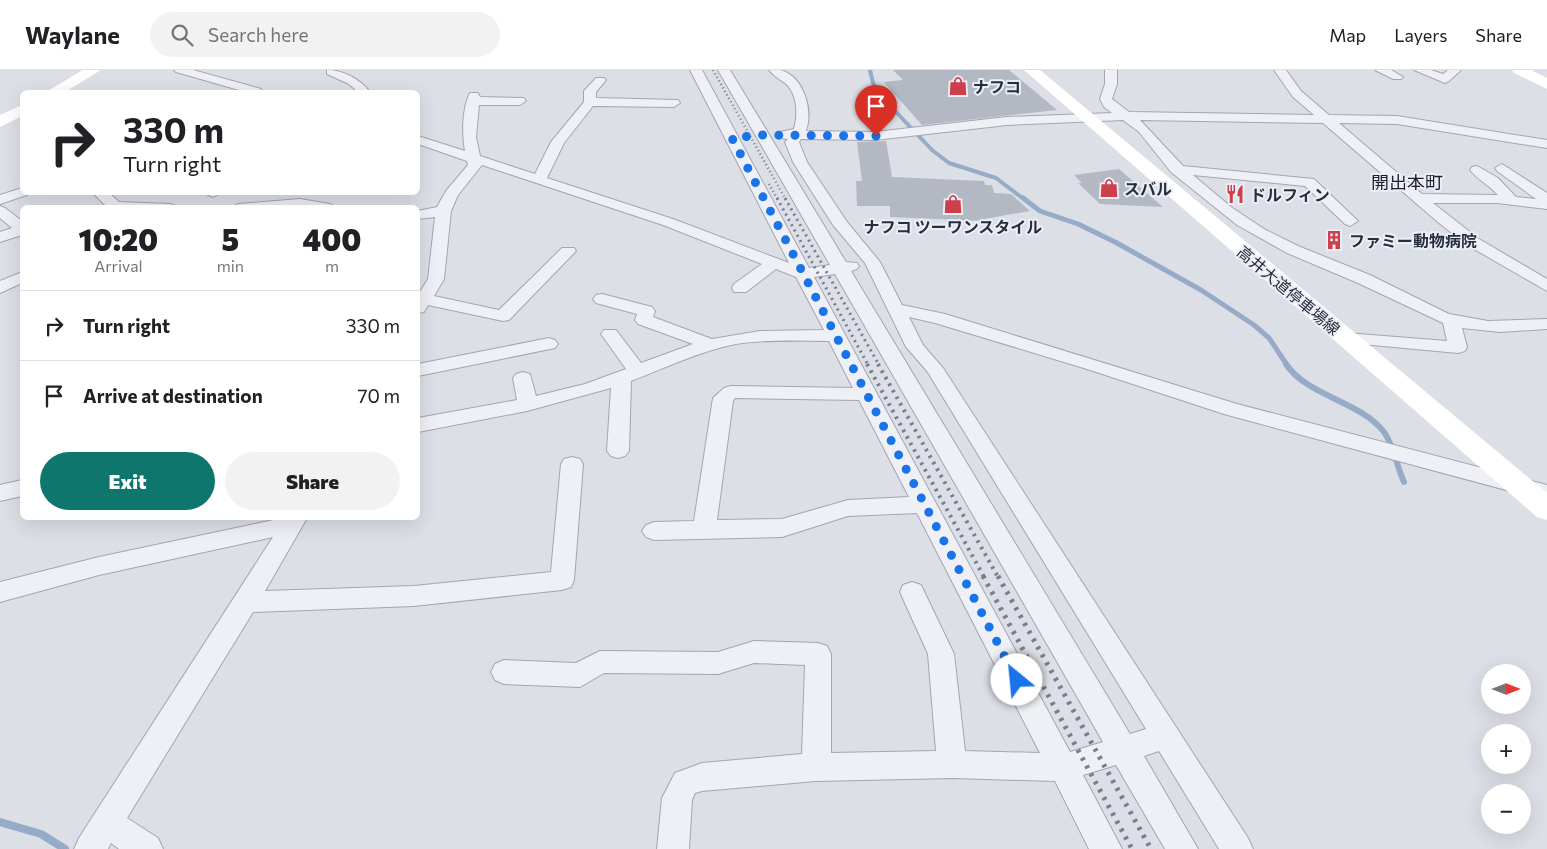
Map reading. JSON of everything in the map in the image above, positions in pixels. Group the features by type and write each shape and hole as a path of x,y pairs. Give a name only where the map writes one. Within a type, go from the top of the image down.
{"main road":[{"path":"58,90 94,70"},
{"name":"高井大道停車場線","path":"1031,70 1547,509"},
{"path":"1519,70 1547,84"},
{"path":"0,122 20,111"}],"street":[{"path":"180,70 250,90"},
{"path":"334,70 331,72 352,82 362,90"},
{"path":"696,70 747,137 840,268 1182,849"},
{"path":"724,70 747,137 804,274 865,394 1106,849"},
{"path":"775,70 793,84 804,110 800,135 792,142 800,162 841,225 872,262 915,347 934,368 1237,849"},
{"path":"1111,70 1111,84 1106,99 1108,104 1147,133 1152,142 1178,168 1223,208 1251,229 1278,244 1364,279 1451,320 1502,327 1547,324"},
{"path":"1280,70 1297,94 1327,121 1473,242 1547,286"},
{"path":"1381,70 1397,77"},
{"path":"1420,70 1445,79 1455,70"},
{"path":"539,178 544,173 558,142 590,102 600,86"},
{"path":"520,102 474,98 469,137 475,165 451,194 443,212 436,279 421,304 503,316 568,251"},
{"path":"590,102 674,103"},
{"path":"747,137 800,135 876,136 1007,120 1124,116 1327,121 1397,120 1547,144"},
{"path":"420,141 539,178 668,222 804,274 872,262"},
{"path":"1151,171 1178,168 1309,182 1350,221"},
{"path":"1502,168 1547,200"},
{"path":"1477,170 1493,181 1512,201"},
{"path":"0,200 20,193"},
{"path":"106,195 114,205"},
{"path":"1419,198 1512,201 1547,205"},
{"path":"0,212 20,227"},
{"path":"420,215 443,212"},
{"path":"1224,234 1251,229"},
{"path":"0,237 20,230"},
{"path":"740,288 774,263"},
{"path":"0,288 20,278"},
{"path":"602,300 646,311 644,320 712,345"},
{"path":"896,308 939,318 1231,409 1547,493"},
{"path":"1346,338 1458,347 1451,320"},
{"path":"610,334 629,375 618,451"},
{"path":"420,425 474,416 528,404 629,375 712,345 756,336 835,336"},
{"path":"420,370 549,344"},
{"path":"523,378 528,404"},
{"path":"704,529 708,488 717,447 724,398 730,392 865,394"},
{"path":"246,602 414,596 562,580 572,464"},
{"path":"0,492 20,488"},
{"path":"654,531 782,528 848,508 924,504"},
{"path":"90,849 246,602 294,521"},
{"path":"0,592 99,566 294,521"},
{"path":"912,592 941,654 952,764"},
{"path":"504,672 580,675 600,662 718,663 754,652 818,654 816,767"},
{"path":"673,849 677,798 685,783 702,778 816,767 952,764 1063,768 1124,751 1166,736"},
{"path":"107,823 147,849"}],"building":[{"path":"893,70 1009,70 1057,110 922,125 884,82 903,80"},
{"path":"886,141 892,177 984,181 985,185 992,185 994,193 1011,194 1030,211 984,219 985,221 890,217 890,206 857,206 856,181 862,181 857,142"},
{"path":"1119,169 1163,207 1100,204 1078,183 1082,183 1074,175"}],"waterway":[{"path":"870,70 873,83 879,94 932,150 949,163 996,178 1025,200"},
{"path":"1023,198 1040,211 1078,224 1115,242 1201,290 1254,325 1269,338 1287,365"},
{"path":"1286,364 1295,375 1307,384 1374,421 1387,437 1404,482"},
{"path":"0,822 41,834 65,849"}],"railway":[{"path":"713,70 786,200"},
{"path":"769,184 778,200"},
{"path":"777,198 868,365"},
{"path":"785,198 879,365"},
{"path":"867,364 984,577"},
{"path":"878,364 998,577"},
{"path":"983,576 1132,849"},
{"path":"998,576 1151,849"}],"place":[{"name":"ナフコ","path":"958,86"},
{"name":"スバル","path":"1109,188"},
{"name":"ドルフィン","path":"1235,194"},
{"name":"ナフコ ツーワンスタイル","path":"953,204"},
{"name":"ファミー動物病院","path":"1334,240"}],"district":[{"name":"開出本町","path":"1407,182"}],"route":[{"path":"876,136 762,135 732,138 1017,680"}]}
